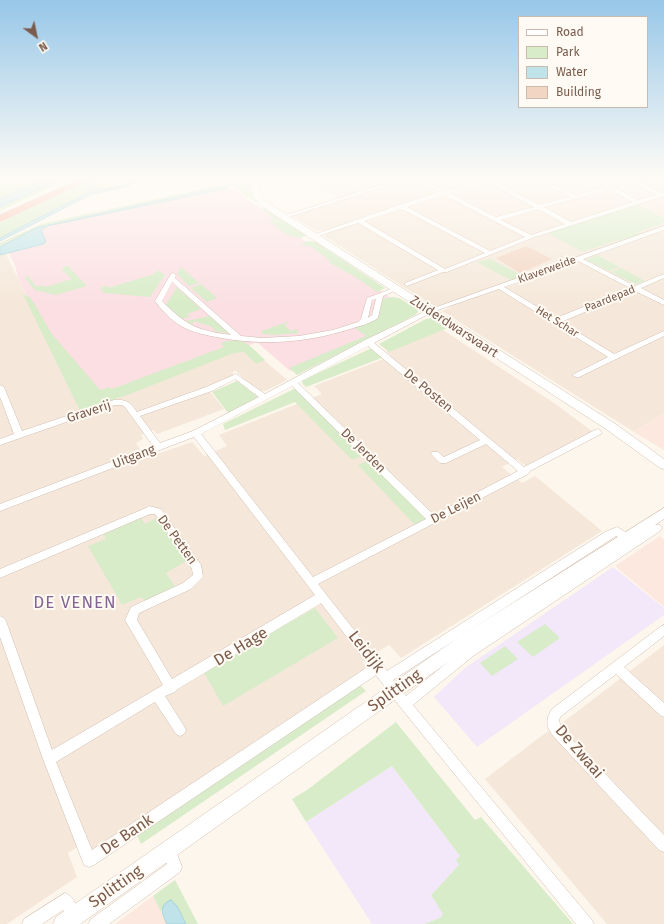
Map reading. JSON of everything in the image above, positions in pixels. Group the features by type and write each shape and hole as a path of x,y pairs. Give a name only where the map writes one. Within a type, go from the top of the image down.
{"street":[{"name":"Zuiderdwarsvaart","path":"286,219 610,426 664,465"},
{"path":"313,236 364,219"},
{"path":"426,219 490,253"},
{"path":"496,219 530,237"},
{"path":"561,219 570,224"},
{"path":"406,284 530,237 586,219"},
{"path":"359,221 444,270"},
{"name":"Klaverweide","path":"430,311 664,228"},
{"path":"579,259 664,303"},
{"name":"Paardepad","path":"556,321 664,276"},
{"path":"240,338 172,277 158,301 177,320 188,327 203,332 240,338 272,342 289,341 336,332 371,319 375,316 377,297"},
{"name":"Het Schar","path":"500,287 613,357"},
{"path":"360,323 367,319 377,297 396,289"},
{"name":"Uitgang","path":"0,508 196,433 430,311"},
{"path":"576,375 664,333"},
{"name":"De Posten","path":"368,342 525,472"},
{"path":"136,415 209,389 236,376 264,397"},
{"name":"De Jerden","path":"293,382 433,520"},
{"path":"0,387 19,435"},
{"name":"Graverij","path":"0,442 114,403 123,402 128,405 136,415 158,447"},
{"name":"De Leijen","path":"312,582 525,472 527,469 598,432"},
{"name":"Leidijk","path":"196,433 382,672 405,704 586,924"},
{"path":"435,454 443,461 487,440"},
{"name":"De Petten","path":"0,574 149,510 158,512 197,568 198,577 187,586 136,610 131,620 171,688"},
{"name":"Splitting","path":"382,672 621,534 659,524"},
{"name":"Splitting","path":"405,704 469,652 659,524"},
{"name":"Splitting","path":"68,920 467,640 621,534"},
{"name":"De Hage","path":"49,759 158,696 322,596"},
{"name":"De Bank","path":"1,624 49,759 88,860 382,672"},
{"path":"664,630 616,667 664,711"},
{"name":"De Zwaai","path":"616,667 556,713 552,719 553,726 664,844"},
{"path":"158,696 180,730"},
{"name":"Splitting","path":"96,924 175,867 169,850"},
{"path":"29,924 64,900 68,920"}],"shaded area":[{"path":"79,219 275,219 313,247 367,280 392,299 366,338 290,371 258,343 255,343 105,397 43,327 18,279 15,265 6,248 47,226"},
{"path":"297,219 664,219 664,413 634,432 442,311 451,307 446,303 435,307 324,236 328,233 323,230 316,231"},
{"path":"5,252 42,328 248,346 287,380 265,391 260,391 246,381 236,371 233,371 233,376 207,388 224,409 157,434 154,430 141,435 143,439 136,443 146,458 192,442 204,456 227,446 219,435 322,394 314,386 391,356 386,351 443,330 557,405 593,432 526,466 517,459 502,467 522,483 535,476 602,531 401,658 389,645 362,661 368,670 96,851 90,848 87,841 68,853 77,877 7,924 0,924 0,253"},
{"path":"664,413 664,450 634,432"},
{"path":"660,536 664,540 664,607 615,566"},
{"path":"613,567 664,608 664,615 477,747 434,697 465,668"},
{"path":"664,645 664,924 607,924 485,779 544,734 562,723"},
{"path":"392,766 460,856 459,865 431,895 444,914 440,918 424,924 372,924 306,822"},
{"path":"153,896 167,924 115,924"}],"green space":[{"path":"8,219 37,219 0,238 0,223"},
{"path":"63,219 76,219 36,228 0,247 0,243 41,224"},
{"path":"274,219 282,219 306,235 297,238 292,237 270,222"},
{"path":"593,219 664,219 664,223 638,232 642,234 582,252 548,233"},
{"path":"308,241 316,242 385,288 377,292 357,278 328,262 331,261 310,246 302,245 302,243"},
{"path":"597,255 620,267 609,271 586,260"},
{"path":"490,259 525,277 513,281 476,262"},
{"path":"65,266 68,266 87,286 56,295 35,290 25,278 27,275 37,287 43,285 45,287 72,279 62,270"},
{"path":"181,267 199,283 189,286 177,274"},
{"path":"621,268 645,281 635,284 611,272"},
{"path":"157,270 165,275 150,297 104,293 100,288 109,285 108,288 154,274"},
{"path":"201,284 217,298 207,302 191,288"},
{"path":"176,288 201,309 187,314 190,317 182,319 166,305"},
{"path":"23,294 31,298 51,333 100,390 109,387 112,389 224,347 221,343 229,341 235,340 246,343 265,360 256,364 244,352 234,353 130,394 80,411"},
{"path":"392,297 399,298 417,309 418,312 415,315 297,375 289,368 366,336 355,328 378,318 383,299"},
{"path":"210,316 231,334 215,331 212,327 194,321 192,325 186,321"},
{"path":"432,318 448,328 389,352 379,344 426,319"},
{"path":"287,322 288,323 284,325 291,331 296,329 299,333 275,335 262,334 262,331"},
{"path":"372,348 384,357 306,387 302,383 303,380"},
{"path":"237,381 258,397 228,413 212,392"},
{"path":"296,388 364,455 352,460 295,402 225,430 223,424"},
{"path":"369,460 427,519 415,525 358,465"},
{"path":"158,517 188,560 166,573 175,586 146,602 141,597 122,605 88,546 106,539 104,534 141,518 145,524"},
{"path":"315,608 338,638 223,706 203,671"},
{"path":"545,624 560,638 533,657 517,642"},
{"path":"505,646 518,659 492,676 480,663"},
{"path":"359,684 366,691 141,844 136,833"},
{"path":"396,722 475,820 481,817 573,924 424,924 440,918 443,914 431,895 459,865 456,860 460,856 392,766 306,822 292,799 307,790"},
{"path":"175,880 198,924 186,924 177,906 162,909 161,912 153,896"}],"water":[{"path":"37,219 43,219 0,241 0,238"},
{"path":"80,219 47,226 41,230 46,242 43,244 0,255 0,247 36,228"},
{"path":"171,900 177,906 186,924 167,924 162,910 164,904"}],"building":[{"path":"526,246 552,259 520,273 496,258"}],"district":[{"name":"DE VENEN","path":"75,603"}]}
